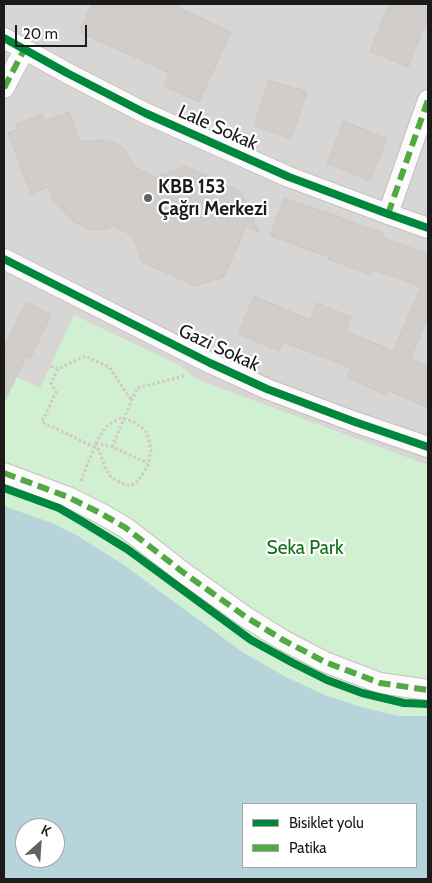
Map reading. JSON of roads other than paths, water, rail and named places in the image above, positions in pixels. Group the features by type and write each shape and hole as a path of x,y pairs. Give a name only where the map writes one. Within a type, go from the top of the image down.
{"street":[{"name":"Lale Sokak","path":"4,38 145,113 289,177 428,228"},
{"path":"4,88 24,50"},
{"path":"388,214 428,100"},
{"name":"Gazi Sokak","path":"4,259 218,366 284,395 354,422 428,447"},
{"path":"4,472 73,500 126,528 184,573 246,617 325,662 380,683 428,690"}],"water":[{"path":"4,506 52,523 78,536 121,563 244,653 286,677 325,695 358,706 398,716 428,716 428,879 4,879"}],"place":[{"name":"KBB 153 Çağrı Merkezi","path":"148,198"}],"park label":[{"name":"Seka Park","path":"305,548"}]}
